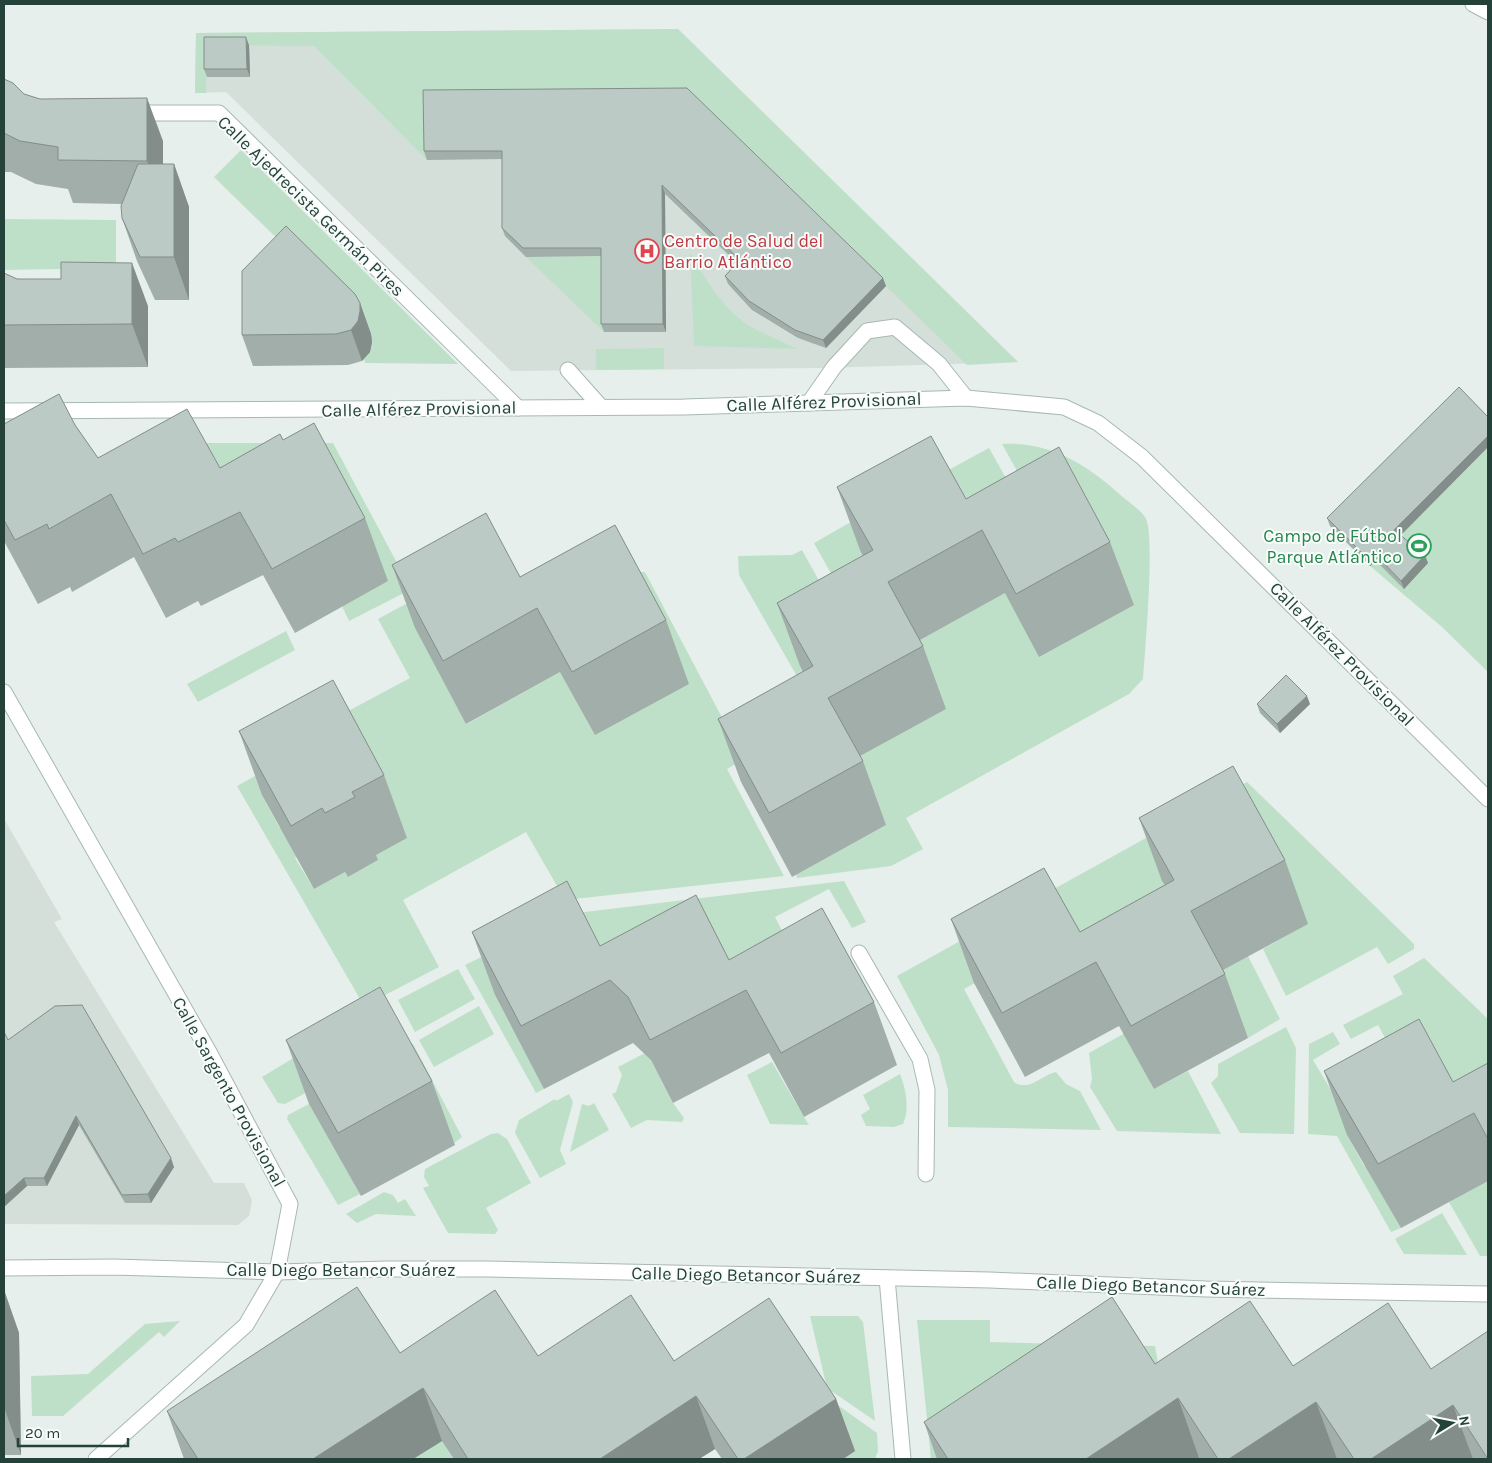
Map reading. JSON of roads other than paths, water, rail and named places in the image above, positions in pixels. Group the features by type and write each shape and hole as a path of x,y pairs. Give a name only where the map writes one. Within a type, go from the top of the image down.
{"street":[{"path":"1473,4 1488,12"},
{"name":"Calle Ajedrecista Germán Pires","path":"121,114 219,113 518,408"},
{"path":"809,403 834,367 867,331 895,327 938,364 966,398"},
{"path":"568,370 601,407"},
{"name":"Calle Alférez Provisional","path":"4,411 601,407 966,398 1064,407 1098,423 1142,457 1488,799"},
{"name":"Calle Sargento Provisional","path":"4,692 209,1052 290,1204 277,1272 246,1325 96,1459"},
{"path":"859,953 920,1059 927,1090 926,1174"},
{"name":"Calle Diego Betancor Suárez","path":"4,1268 114,1267 277,1272 388,1268 487,1269 887,1278 1216,1289 1488,1294"},
{"path":"887,1278 903,1459"}],"place":[{"name":"Centro de Salud del Barrio Atlántico","path":"647,251"},
{"name":"Campo de Fútbol Parque Atlántico","path":"1419,546"}]}
